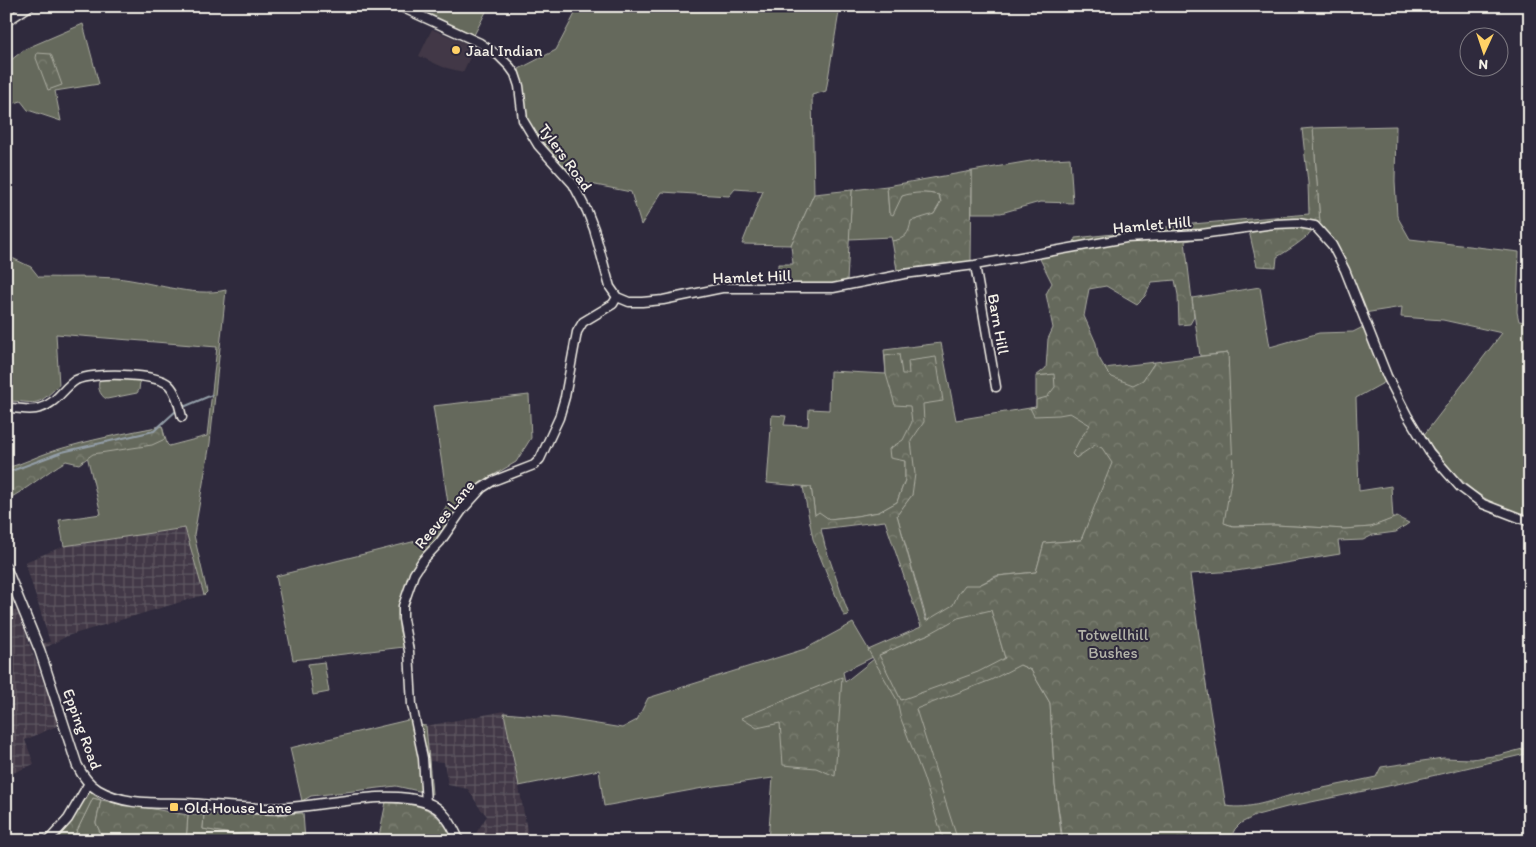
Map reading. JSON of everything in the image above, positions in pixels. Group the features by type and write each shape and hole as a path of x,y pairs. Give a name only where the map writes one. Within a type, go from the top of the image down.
{"main road":[{"name":"Epping Road","path":"6,568 40,651 77,764 82,775 98,790 125,800 245,808 282,808 380,798 409,799 426,802 443,813 449,820 459,841"}],"street":[{"path":"6,22 30,6"},
{"name":"Tylers Road","path":"399,6 480,43 510,67 515,74 519,86 523,120 538,145 572,184 587,211 598,243 606,279 617,297"},
{"name":"Hamlet Hill","path":"617,297 629,302 642,302 722,288 833,288 904,274 975,266 1126,238 1201,234 1274,224 1298,223 1315,226 1332,245 1345,270 1387,376 1407,415 1430,453 1460,487 1483,504 1530,522"},
{"name":"Barn Hill","path":"975,266 996,386"},
{"name":"Reeves Lane","path":"426,802 423,758 412,705 409,651 403,618 403,606 414,574 463,509 482,488 493,481 534,465 540,459 559,418 565,397 577,332 584,322 613,304 617,297"},
{"path":"6,408 32,410 41,408 50,404 76,380 103,374 164,381 174,392 182,417"},
{"path":"48,841 68,819 89,783"}],"shaded area":[{"path":"432,29 475,47 463,72 443,67 419,56"},
{"path":"185,528 204,595 67,636 45,648 43,643 50,642 25,562 64,546"},
{"path":"17,610 59,725 25,740 34,764 6,776 6,614"},
{"path":"505,711 529,841 471,841 487,816 468,789 448,785 444,762 429,761 426,726"}],"green space":[{"path":"413,6 489,6 474,35"},
{"path":"579,6 840,6 826,91 812,95 814,194 791,245 742,244 763,191 735,189 729,196 662,192 641,225 631,192 575,181 528,124 519,69 556,50"},
{"path":"83,24 99,84 55,91 61,121 28,110 21,101 6,106 6,64 25,49"},
{"path":"37,53 51,54 62,85 48,90 36,58"},
{"path":"1396,126 1395,181 1397,216 1410,239 1519,252 1517,312 1519,321 1530,323 1530,517 1494,503 1474,491 1458,477 1423,436 1502,333 1443,320 1401,317 1402,307 1364,313 1346,266 1318,225 1320,223 1313,128"},
{"name":"Totwellhill Bushes","path":"1313,128 1320,223 1300,242 1277,257 1276,267 1257,266 1249,231 1185,241 1194,317 1190,324 1179,325 1178,295 1175,280 1152,282 1145,296 1137,304 1106,286 1089,289 1084,316 1096,343 1098,356 1107,372 1112,377 1133,385 1143,380 1155,362 1228,353 1233,468 1224,523 1233,526 1276,525 1345,529 1371,527 1397,517 1409,523 1396,532 1373,535 1363,540 1338,541 1340,554 1236,571 1190,574 1226,806 1252,806 1295,794 1376,777 1381,767 1443,758 1472,759 1500,755 1530,747 1530,753 1257,815 1241,823 1235,829 1229,841 1063,841 1055,785 1050,703 1031,670 1020,665 991,680 916,709 958,841 944,841 923,776 901,719 897,700 868,650 921,627 885,521 821,529 849,615 844,616 813,539 803,487 811,487 815,515 819,512 829,519 879,512 897,502 905,480 905,461 890,458 889,449 903,440 912,422 910,406 895,405 886,374 885,356 899,354 902,374 909,374 908,361 936,357 943,401 923,404 924,422 911,441 915,474 912,495 897,515 926,621 953,605 965,585 979,585 998,576 1036,572 1044,543 1081,540 1112,463 1102,448 1095,445 1076,458 1072,454 1090,425 1070,413 1034,416 1030,408 1036,407 1036,400 1047,397 1055,387 1054,374 1036,376 1046,368 1048,339 1053,328 1046,294 1052,283 1040,259 1045,249 1074,243 1075,238 1181,225 1309,214 1308,183 1302,129","holes":["991,610 1005,658 978,672 901,700 879,655 931,633 958,618"]},
{"path":"1070,158 1073,203 1040,202 1001,213 972,213 972,171 1036,160"},
{"path":"972,171 971,261 897,270 892,241 906,235 911,221 934,214 941,202 939,195 930,193 902,196 893,215 889,213 887,186"},
{"path":"887,186 889,213 900,198 906,194 920,192 939,195 941,202 934,214 901,240 892,241 891,237 849,239 852,190"},
{"path":"852,190 847,281 828,285 778,283 778,264 793,264 791,245 814,194"},
{"path":"12,258 31,267 39,277 116,278 186,291 213,292 226,290 210,443 194,535 207,592 204,595 185,528 64,546 59,520 101,514 84,443 162,426 169,446 207,436 217,347 56,334 59,385 39,401 30,403 6,401 6,259"},
{"path":"1260,287 1270,347 1319,333 1353,332 1363,327 1387,381 1356,398 1359,491 1391,486 1393,519 1371,527 1345,529 1276,525 1233,526 1223,523 1228,353 1200,356 1192,298"},
{"path":"941,343 956,420 1036,407 1036,376 1155,362 1141,383 1106,481 1081,540 1044,543 1036,572 996,576 979,585 991,609 1005,658 1031,670 1050,703 1055,785 1062,841 768,841 773,778 714,786 604,806 599,770 519,786 504,713 560,718 622,728 637,720 648,698 805,649 853,623 873,657 843,672 845,682 879,655 931,633 897,515 912,495 905,461 905,480 897,502 879,512 856,516 829,519 819,513 815,515 811,487 767,483 772,415 786,416 784,425 808,426 809,409 829,410 830,371 886,374 884,350"},
{"path":"101,377 139,380 139,390 137,393 107,399 99,389"},
{"path":"529,395 531,438 516,462 480,483 419,560 407,582 399,606 399,629 404,647 293,660 276,576 428,538 448,503 433,406"},
{"path":"162,426 165,439 152,445 93,454 79,464 66,461 6,500 6,468 67,447"},
{"path":"324,662 329,692 313,695 308,664"},
{"path":"842,677 835,776 816,768 783,765 780,723 757,728 741,718"},
{"path":"412,719 413,724 426,726 432,794 396,786 311,796 302,801 290,748"},
{"path":"89,791 101,800 93,798 72,841 52,841 60,834"},
{"path":"93,798 101,800 96,823 104,841 72,841"},
{"path":"101,800 188,815 186,841 104,841 96,823"},
{"path":"386,802 419,806 434,814 447,829 454,841 378,841"},
{"path":"235,813 273,815 303,813 305,841 275,841 255,833 231,834 203,829 204,815"},
{"path":"188,815 204,815 203,829 231,834 255,833 275,841 186,841"}],"waterway":[{"path":"181,408 212,395"},
{"path":"6,473 62,452 154,431 177,410"}],"place":[{"name":"Jaal Indian","path":"456,50"},
{"name":"Old House Lane","path":"174,807"}]}
